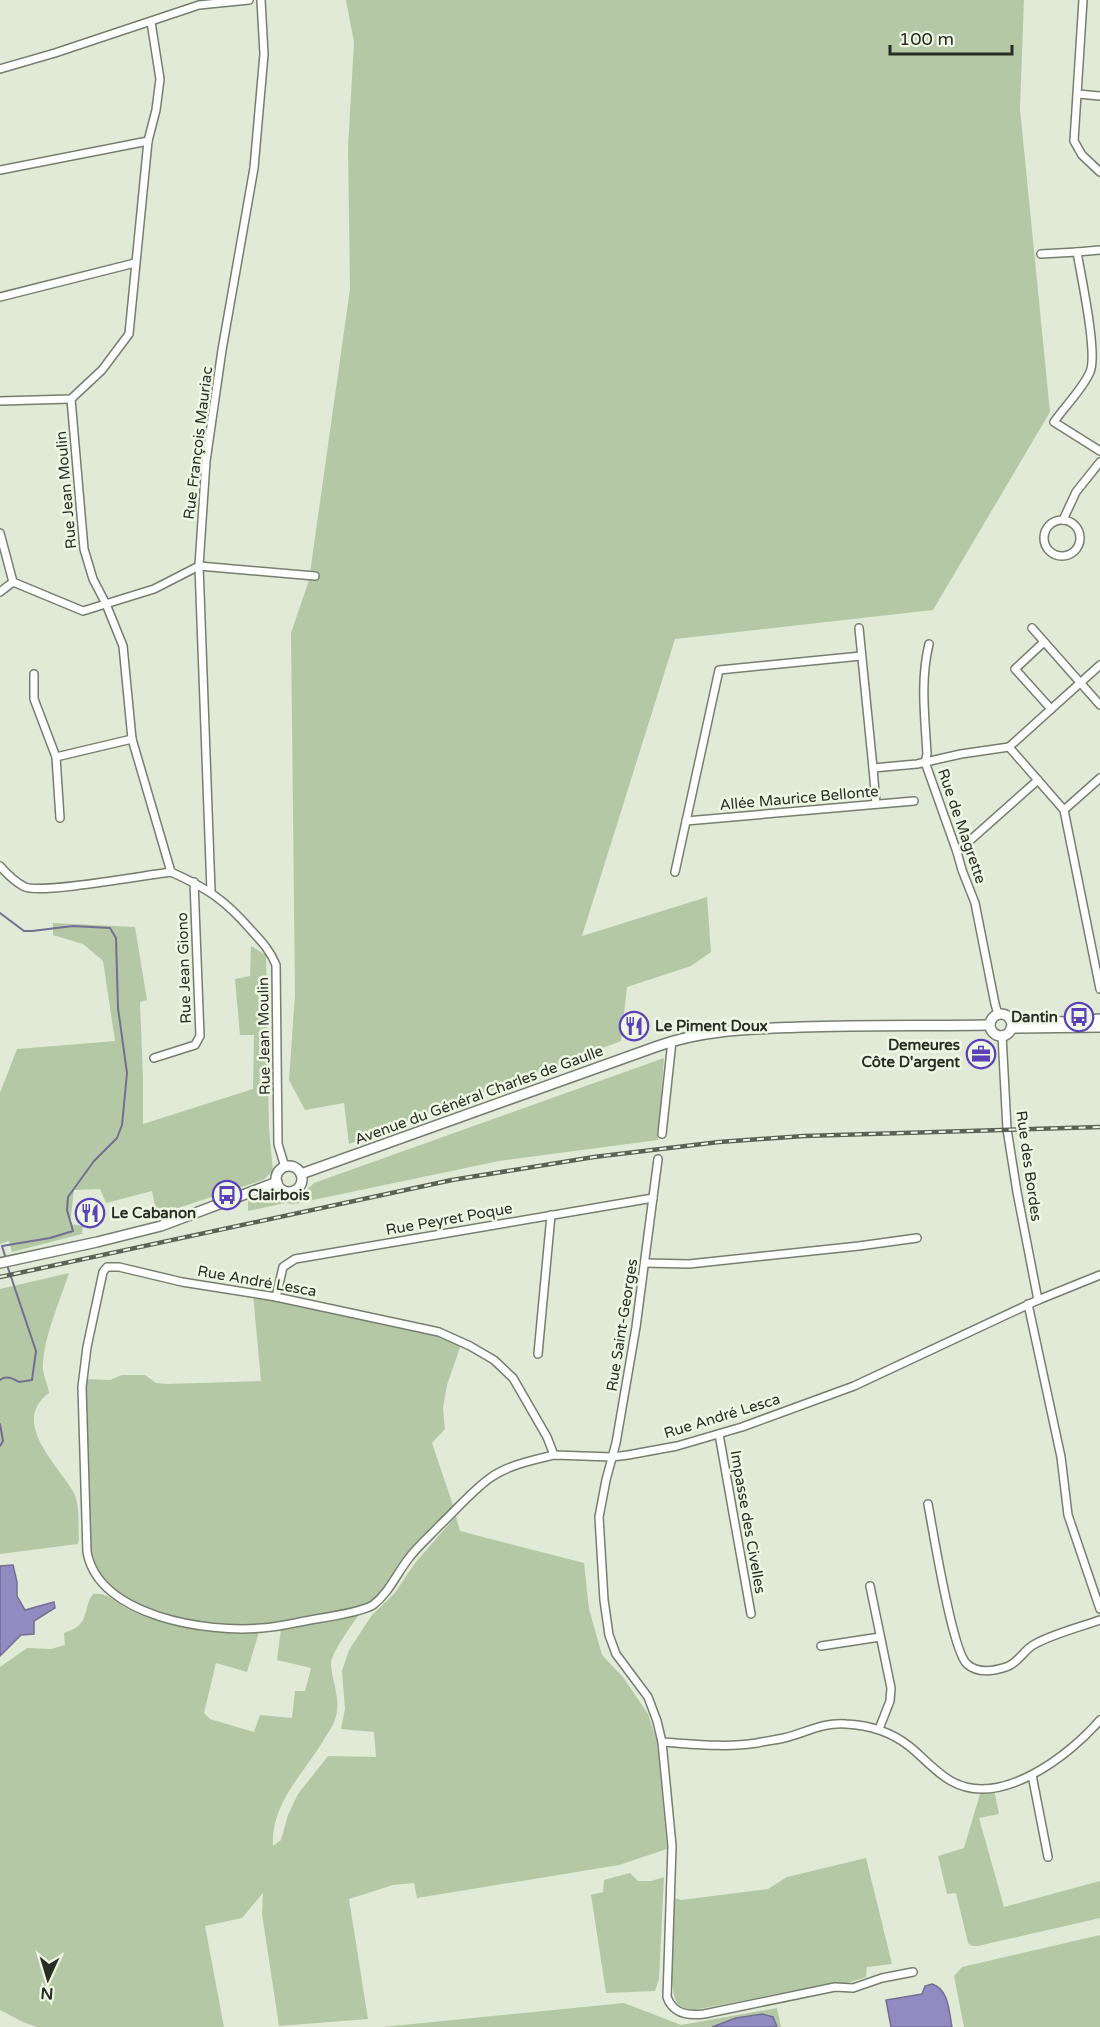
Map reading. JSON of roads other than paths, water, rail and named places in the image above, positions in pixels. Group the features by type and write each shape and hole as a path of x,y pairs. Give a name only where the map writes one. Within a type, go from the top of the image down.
{"main road":[{"path":"998,1014 1004,1014 1011,1024 1008,1033 1002,1035 992,1032 990,1025 992,1018 998,1014"},
{"path":"1011,1024 1100,1019"},
{"path":"1011,1024 1100,1027"},
{"name":"Avenue du Général Charles de Gaulle","path":"301,1174 672,1041 705,1033 745,1029 990,1025"},
{"path":"285,1167 296,1168 301,1174 300,1186 294,1191 285,1191 278,1186 278,1174 285,1167"},
{"path":"4,1262 160,1226 277,1182"}],"street":[{"path":"0,69 199,5 249,0"},
{"name":"Rue François Mauriac","path":"211,891 199,566 206,461 222,350 255,168 264,54 261,0"},
{"path":"1083,0 1074,141 1082,155 1100,172"},
{"path":"0,401 71,399 102,370 129,334 148,141 156,110 160,79 151,22"},
{"path":"1078,94 1100,96"},
{"path":"0,170 148,141"},
{"path":"1041,254 1100,250"},
{"path":"1077,252 1092,349 1092,366 1087,378 1054,422 1100,451"},
{"path":"0,297 135,263"},
{"name":"Rue Jean Moulin","path":"71,399 84,549 93,579 123,646 132,739 171,872 211,891 238,915 271,952 276,964 278,1144 285,1167"},
{"path":"1063,520 1076,492 1100,462"},
{"path":"1063,520 1069,521 1078,529 1080,540 1071,554 1059,556 1048,550 1043,539 1051,523 1063,520"},
{"path":"0,533 13,582"},
{"path":"13,582 83,611 154,589 199,566 315,576"},
{"path":"0,592 13,582"},
{"path":"859,628 876,804"},
{"path":"1032,628 1100,705"},
{"path":"1044,642 1015,669 1051,710"},
{"name":"Rue de Magrette","path":"929,644 923,682 926,762 978,914 998,1014"},
{"path":"675,872 719,670 861,656"},
{"path":"873,768 926,762 1009,747 1100,665"},
{"path":"34,674 34,699 56,757 60,818"},
{"path":"56,757 132,739"},
{"path":"1009,747 1064,810 1100,989"},
{"path":"1064,810 1100,778"},
{"path":"957,852 1038,780"},
{"name":"Allée Maurice Bellonte","path":"686,821 914,801"},
{"path":"0,866 9,877 27,888 48,888 171,872"},
{"name":"Rue Jean Giono","path":"154,1058 195,1045 200,1036 194,882"},
{"name":"Rue des Bordes","path":"1002,1035 1007,1129 1038,1300"},
{"path":"662,1134 672,1041"},
{"name":"Rue Saint-Georges","path":"658,1159 645,1263 616,1443 599,1518 609,1635 616,1654 648,1697 662,1742 672,1846 667,1997 674,2009 688,2015 704,2014 835,1987 853,1988 890,1976 913,1972"},
{"name":"Rue Peyret Poque","path":"276,1297 283,1267 295,1259 652,1198"},
{"path":"538,1354 551,1215"},
{"path":"645,1263 689,1264 917,1238"},
{"name":"Rue André Lesca","path":"554,1455 547,1437 513,1378 494,1360 439,1332 276,1297 182,1282 119,1267 105,1268 87,1347 82,1387 87,1552 90,1566 100,1581 119,1597 143,1610 171,1620 218,1629 262,1628 327,1617 371,1606 384,1595 409,1557 490,1478 508,1468 554,1455 612,1456 657,1450 719,1434 854,1386 1028,1304 1100,1275"},
{"path":"1028,1304 1061,1457 1068,1515 1100,1609"},
{"name":"Impasse des Civelles","path":"719,1434 751,1614"},
{"path":"928,1504 938,1561 959,1653 970,1667 977,1671 985,1671 1006,1667 1034,1644 1100,1620"},
{"path":"870,1586 891,1688 890,1701 879,1730"},
{"path":"821,1647 880,1637"},
{"path":"662,1742 716,1745 754,1743 785,1738 829,1724 846,1724 879,1730 908,1745 949,1780 978,1790 993,1788 1032,1774 1072,1749 1100,1720"},
{"path":"1032,1774 1048,1857"}],"waterway":[{"path":"0,913 24,931 73,926 110,928 116,938 118,1008 127,1073 122,1125 117,1138 94,1161 68,1197 67,1210 73,1231 50,1238 2,1246 6,1259"},
{"path":"0,1380 7,1377 19,1382 32,1380 36,1351 7,1265"},
{"path":"0,1424 3,1441 0,1446"}],"railway":[{"path":"0,1277 452,1180 594,1157 719,1142 804,1136 1100,1127"}],"place":[{"name":"Dantin","path":"1079,1017"},
{"name":"Le Piment Doux","path":"634,1026"},
{"name":"Demeures Côte D'argent","path":"981,1054"},
{"name":"Clairbois","path":"227,1195"},
{"name":"Le Cabanon","path":"90,1213"}]}
